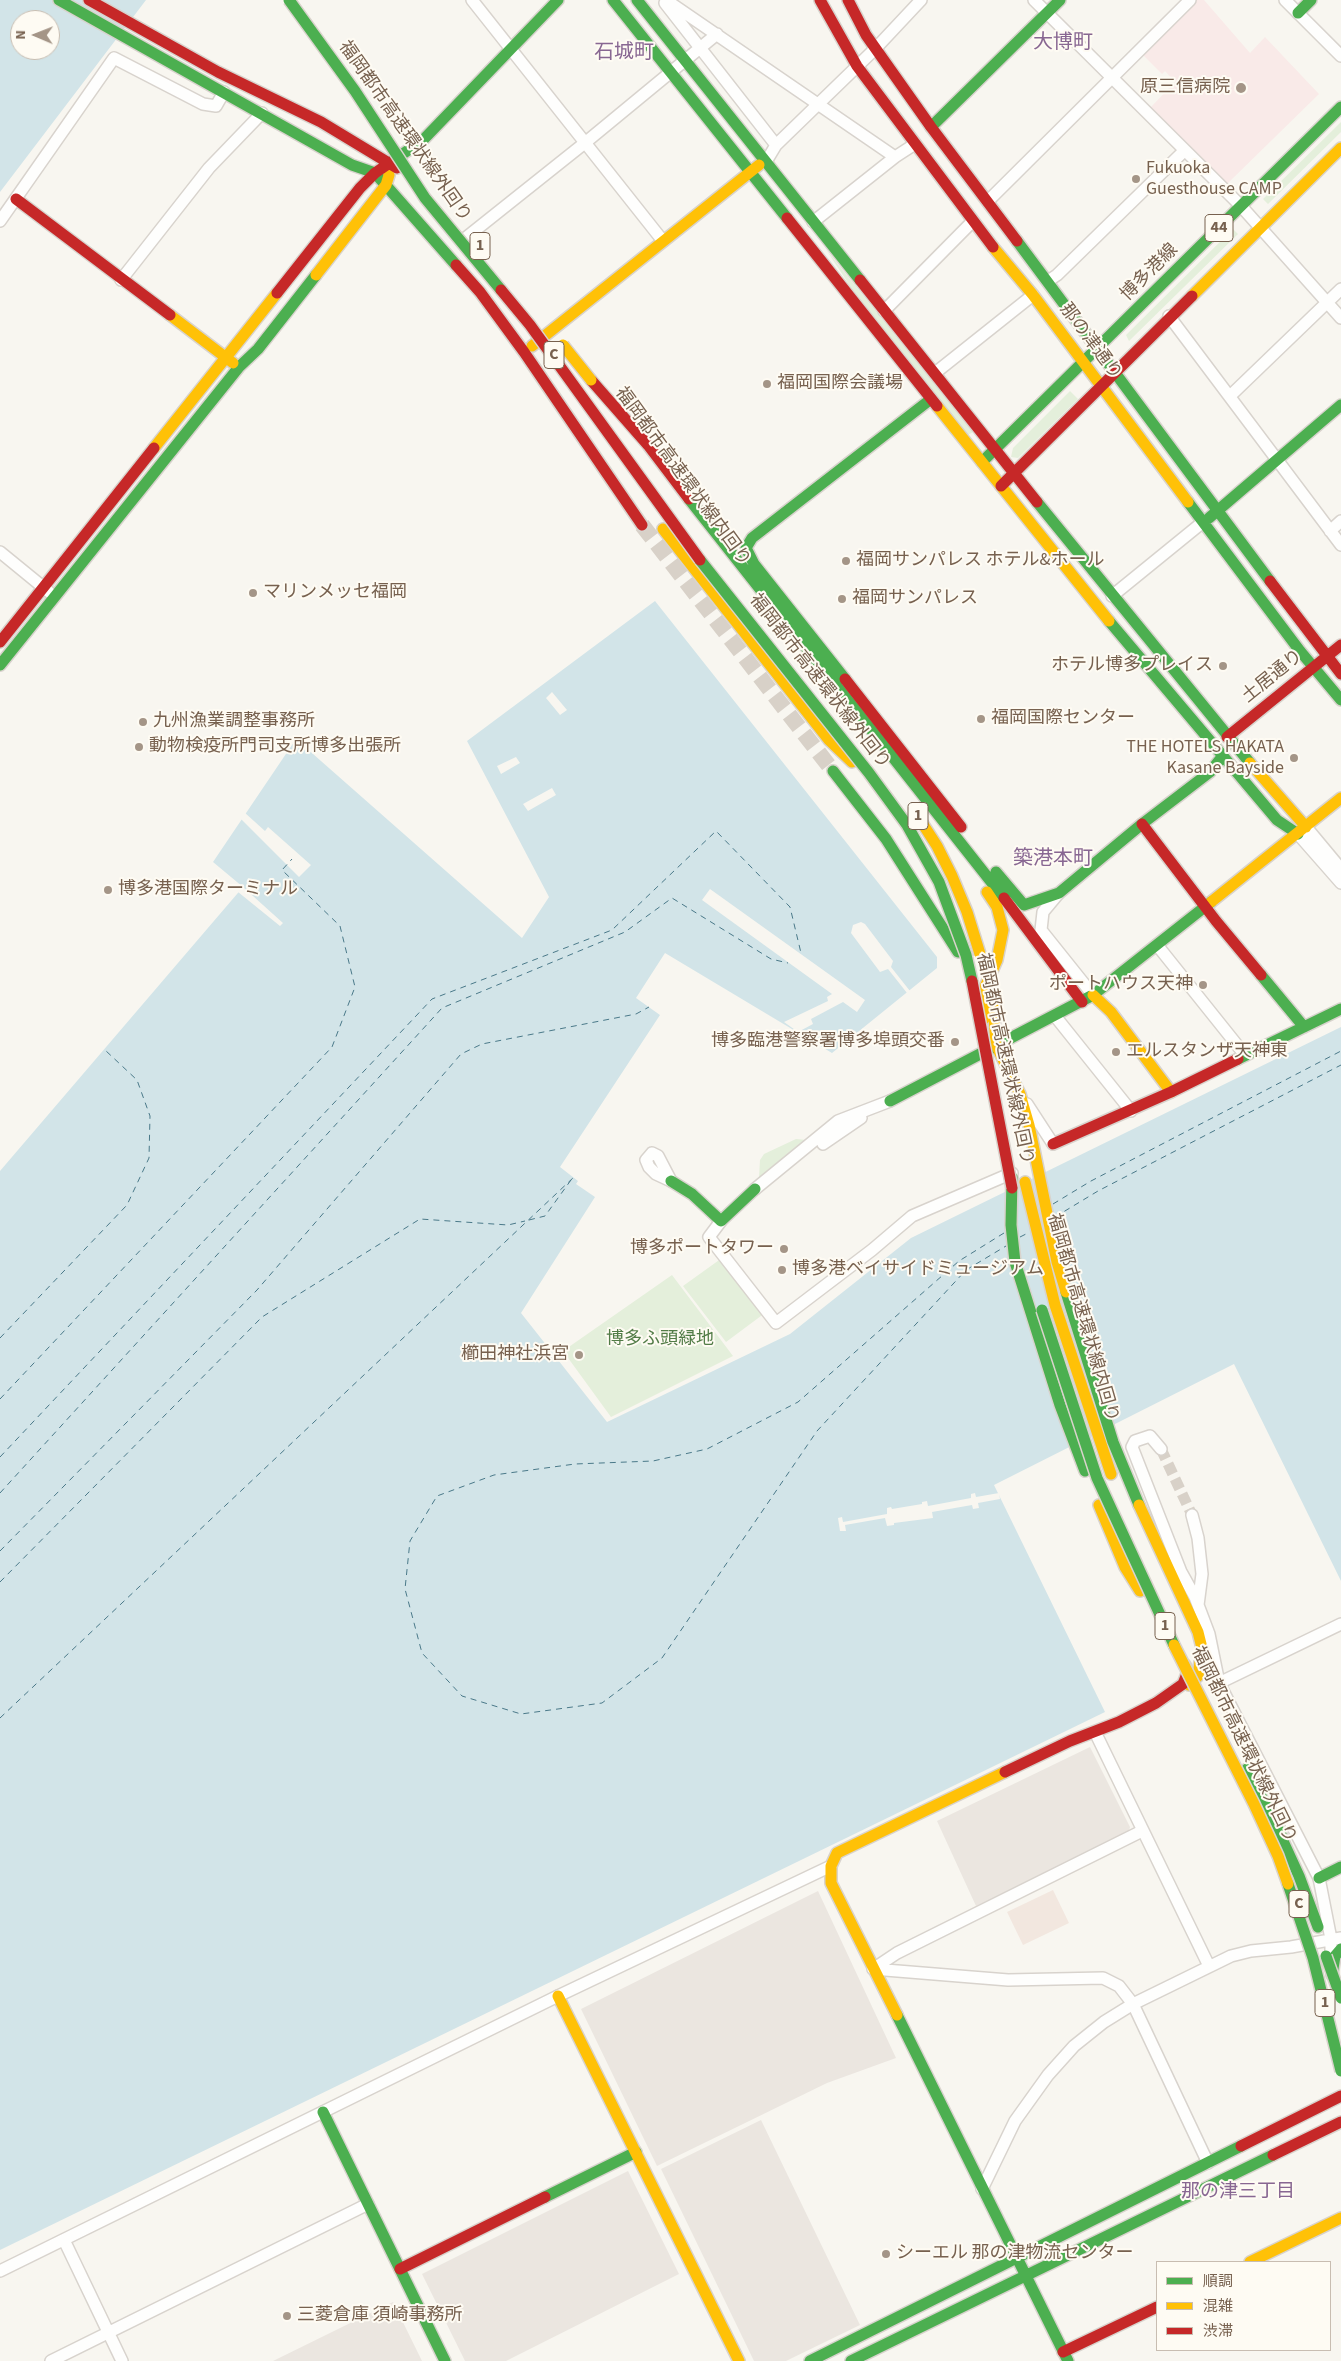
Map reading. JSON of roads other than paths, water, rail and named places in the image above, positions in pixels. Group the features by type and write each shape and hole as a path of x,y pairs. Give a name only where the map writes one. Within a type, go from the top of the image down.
{"main road":[{"path":"59,0 165,62 224,92 352,165 375,173 480,292 524,352 642,525"},
{"path":"89,0 173,48 312,118 392,163 462,240 514,307 524,352"},
{"path":"275,0 425,198"},
{"name":"1","path":"279,0 370,111 432,192 527,302"},
{"name":"福岡都市高速環状線外回り","path":"290,0 355,91 425,198 530,325 708,570 869,772 907,825 924,853 939,882 966,954 981,1021 1012,1188 1025,1242"},
{"name":"C","path":"290,0 370,111"},
{"path":"0,642 360,188 375,173 423,140 558,0"},
{"path":"613,0 1102,613 1277,820 1302,831"},
{"path":"637,0 766,160 884,311 997,449 1112,596 1302,831"},
{"name":"那の津通り","path":"820,0 857,66 972,222 1033,295 1203,522 1341,700"},
{"name":"那の津通り","path":"848,0 866,35 931,127 1048,281 1216,512 1325,656 1341,674"},
{"path":"931,127 1060,0"},
{"path":"1298,13 1311,0"},
{"name":"博多港線","path":"982,462 1341,107"},
{"name":"44","path":"1001,486 1341,148"},
{"path":"524,352 766,160"},
{"path":"0,665 239,367 258,349 386,185 392,163"},
{"path":"16,199 121,280 239,367"},
{"name":"福岡都市高速環状線内回り","path":"544,322 591,380 688,518"},
{"path":"530,325 663,530 780,679 829,740 893,795 981,884 997,907 1003,930 997,960 985,987 983,1016 992,1046 1020,1094 1029,1125 1057,1262 1087,1365 1113,1442 1141,1510 1198,1632 1202,1648 1198,1676 1181,1693 1140,1715 1119,1722"},
{"path":"591,380 648,445 729,553 990,878 1082,1002"},
{"path":"931,398 752,538 746,548 754,564 1024,904 1060,893 1142,824 1210,772 1222,757"},
{"path":"1203,522 1341,405"},
{"name":"土居通り","path":"1227,737 1341,644"},
{"path":"833,771 886,839 967,966 992,1046"},
{"path":"890,1101 935,1079 992,1046 1093,995 1302,831 1341,798"},
{"name":"1","path":"909,803 938,846 967,912 979,951 995,1017 1010,1106"},
{"path":"1142,824 1205,906 1304,1026"},
{"path":"990,878 1014,917 1015,929"},
{"path":"1010,954 994,988 992,1046 997,1095 1012,1173 1011,1225 1015,1262 1074,1444 1125,1567 1188,1671 1183,1684 1172,1694 1119,1722 1070,1742 836,1853 831,1866 831,1883 1066,2356 1156,2308"},
{"path":"1093,995 1111,1012 1171,1092"},
{"path":"1053,1144 1131,1111 1304,1026 1341,1010"},
{"name":"福岡都市高速環状線内回り","path":"1021,1164 1055,1305 1113,1478"},
{"path":"671,1181 692,1194 721,1221 755,1189"},
{"name":"福岡都市高速環状線外回り","path":"1040,1301 1098,1478 1131,1556 1195,1689 1254,1804 1291,1889 1313,1958 1341,2071"},
{"name":"C","path":"1188,1642 1222,1712 1282,1854 1315,1955 1341,2059"},
{"path":"1195,1689 1240,1756 1262,1797 1299,1876 1341,1998"},
{"path":"1240,1755 1273,1817 1298,1874 1341,1998"},
{"path":"1319,1878 1341,1867"},
{"path":"1341,1949 1336,1956 1332,1978 1333,2018 1341,2044"},
{"path":"558,1996 739,2361"},
{"path":"810,2361 1341,2096"},
{"path":"323,2112 446,2361"},
{"path":"854,2360 1341,2122"},
{"path":"400,2270 636,2152"},
{"path":"1252,2261 1341,2218"}],"street":[{"path":"472,0 663,241"},
{"path":"664,0 717,34 895,157"},
{"path":"664,0 776,145"},
{"path":"766,160 776,145 876,48 920,0"},
{"path":"1034,0 1113,76 1184,151 1241,206 1341,318"},
{"path":"988,201 1190,0"},
{"path":"1285,0 1341,56"},
{"path":"462,240 586,142 717,34"},
{"path":"0,221 114,58 203,104 216,106 224,92"},
{"path":"121,280 209,168 262,113"},
{"path":"814,222 895,157 915,144"},
{"path":"1048,281 1057,275 1184,151"},
{"path":"884,311 972,222"},
{"path":"1230,396 1341,289"},
{"path":"935,373 1033,295"},
{"path":"1170,316 1341,545"},
{"path":"1330,531 1341,521"},
{"path":"1112,596 1203,522"},
{"path":"0,552 44,586 54,599"},
{"path":"1302,831 1341,869"},
{"path":"1302,831 1341,883"},
{"path":"1060,893 1043,912 1041,930 1093,995"},
{"path":"1157,944 1245,1055"},
{"path":"1054,1016 1131,1111"},
{"path":"1020,1094 1053,1144"},
{"path":"755,1189 838,1121 890,1101"},
{"path":"721,1221 709,1237 776,1323 872,1250 912,1216 1012,1173"},
{"path":"1161,1449 1150,1436 1134,1441 1132,1447 1181,1572 1209,1634 1219,1683 1319,1878 1336,1939 1332,1978"},
{"path":"1192,1516 1198,1538 1202,1574 1198,1606"},
{"path":"1219,1683 1341,1624"},
{"path":"1096,1732 1142,1832 1209,1966"},
{"path":"873,1969 897,1953 1142,1832"},
{"path":"0,2271 558,1996 831,1866"},
{"path":"982,2189 1015,2121 1048,2075 1074,2046 1104,2022 1133,2004 1209,1966 1251,1951 1292,1947 1336,1939"},
{"path":"873,1969 1008,1980 1104,1978 1119,1986 1133,2004 1208,2163"},
{"path":"51,2361 368,2204"},
{"path":"64,2240 122,2361"}],"tunnel":[{"path":"642,525 833,771"},
{"path":"1161,1449 1192,1515"}],"place":[{"name":"原三信病院","path":"1241,88"},
{"name":"Fukuoka Guesthouse CAMP","path":"1136,179"},
{"name":"福岡国際会議場","path":"767,384"},
{"name":"福岡サンパレス ホテル&ホール","path":"846,561"},
{"name":"マリンメッセ福岡","path":"253,593"},
{"name":"福岡サンパレス","path":"842,599"},
{"name":"ホテル博多プレイス","path":"1223,666"},
{"name":"福岡国際センター","path":"981,719"},
{"name":"九州漁業調整事務所","path":"143,722"},
{"name":"動物検疫所門司支所博多出張所","path":"139,747"},
{"name":"THE HOTELS HAKATA Kasane Bayside","path":"1294,758"},
{"name":"博多港国際ターミナル","path":"108,890"},
{"name":"ポートハウス天神","path":"1203,985"},
{"name":"博多臨港警察署博多埠頭交番","path":"955,1042"},
{"name":"エルスタンザ天神東","path":"1116,1052"},
{"name":"博多ポートタワー","path":"784,1249"},
{"name":"博多港ベイサイドミュージアム","path":"782,1270"},
{"name":"櫛田神社浜宮","path":"579,1355"},
{"name":"シーエル 那の津物流センター","path":"886,2254"},
{"name":"三菱倉庫 須崎事務所","path":"287,2316"}],"district":[{"name":"大博町","path":"1063,44"},
{"name":"石城町","path":"624,54"},
{"name":"築港本町","path":"1053,860"},
{"name":"那の津三丁目","path":"1238,2193"}],"park label":[{"name":"博多ふ頭緑地","path":"660,1340"}]}
